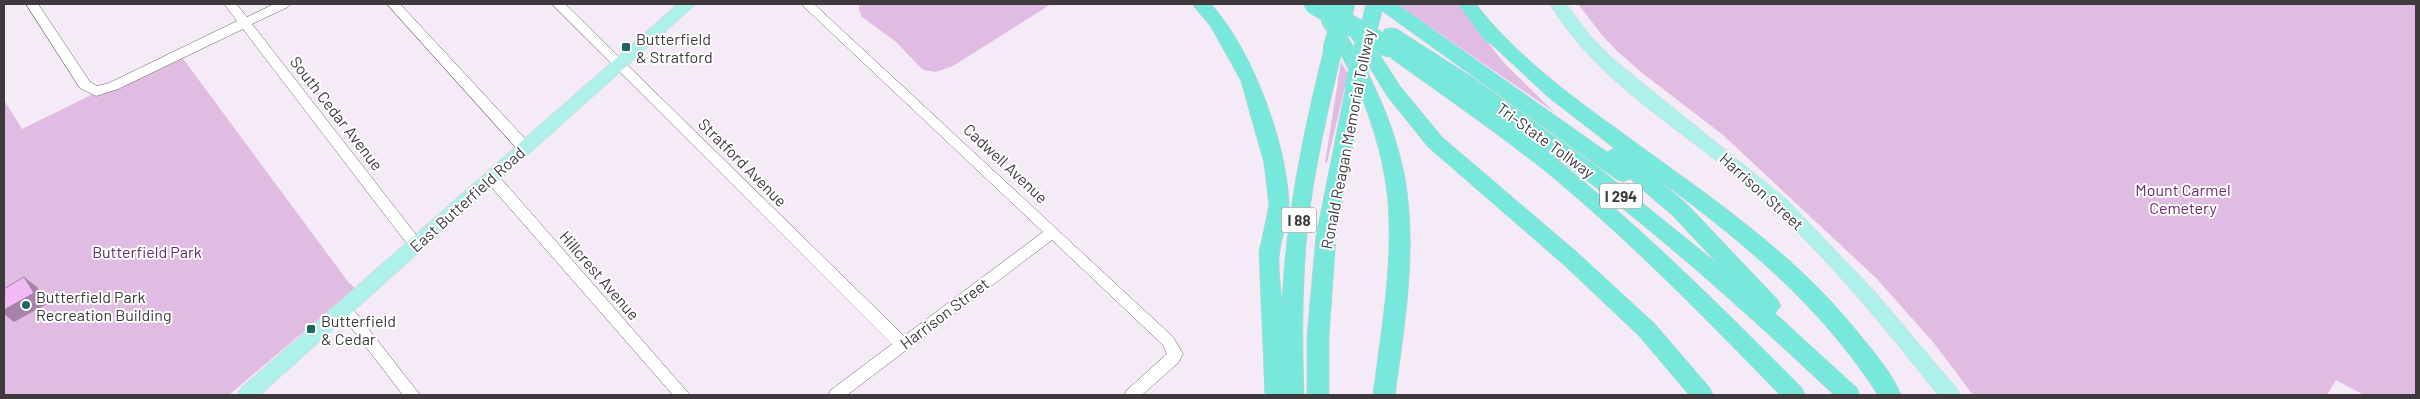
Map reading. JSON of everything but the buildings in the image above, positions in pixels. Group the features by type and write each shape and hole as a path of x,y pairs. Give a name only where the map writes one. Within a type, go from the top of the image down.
{"highway":[{"path":"1201,4 1218,24 1250,81 1274,163 1279,206 1269,252 1276,395"},
{"name":"Tri-State Tollway","path":"1314,4 1390,40 1465,82 1592,172 1742,296 1842,388"},
{"path":"1318,4 1343,42 1366,85 1379,118 1391,164 1399,227 1398,257 1384,395"},
{"path":"1342,4 1372,60 1429,135 1571,259 1647,330 1702,395"},
{"name":"Tri-State Tollway","path":"1342,4 1522,142 1602,210 1684,284 1794,395"},
{"name":"Ronald Reagan Memorial Tollway","path":"1293,395 1292,307 1298,224 1311,142 1342,4"},
{"path":"1467,4 1509,59 1547,98 1679,209 1734,267 1842,388"},
{"path":"1384,5 1632,181 1734,267"},
{"name":"Ronald Reagan Memorial Tollway","path":"1318,395 1318,336 1323,262 1355,86 1367,36 1384,5"},
{"path":"1484,26 1518,60 1568,103 1750,239 1783,267 1839,324 1861,352 1890,395"}],"main road":[{"name":"East Butterfield Road","path":"247,395 688,4"},
{"name":"Harrison Street","path":"1558,4 1585,41 1606,63 1780,204 1834,258 1890,320 1950,395"}],"street":[{"path":"32,4 85,85 96,91 113,86 284,4"},
{"name":"South Cedar Avenue","path":"230,4 416,245"},
{"path":"393,4 525,148"},
{"name":"Stratford Avenue","path":"558,4 902,345"},
{"name":"Cadwell Avenue","path":"807,4 1053,232 1168,342 1175,354 1167,364 1132,395"},
{"name":"Hillcrest Avenue","path":"492,178 682,395"},
{"name":"Harrison Street","path":"836,395 1053,232"},
{"path":"344,308 407,394"}],"green space":[{"path":"859,4 1051,4 953,66 936,72 923,70 895,41 862,17"},
{"path":"1397,4 1458,4 1504,63 1554,112"},
{"name":"Mount Carmel Cemetery","path":"1578,4 2416,4 2416,395 2364,395 2336,380 2327,395 1973,395 1933,342 1876,278 1723,135 1641,72 1617,51"},
{"name":"Butterfield Park","path":"181,56 349,283 355,288 229,395 4,395 4,100 22,129 91,95 110,91"},
{"path":"1341,62 1348,74 1327,163 1325,163"}],"place":[{"name":"Butterfield & Stratford","path":"626,47"},
{"name":"Butterfield Park Recreation Building","path":"26,305"},
{"name":"Butterfield & Cedar","path":"311,329"}]}
